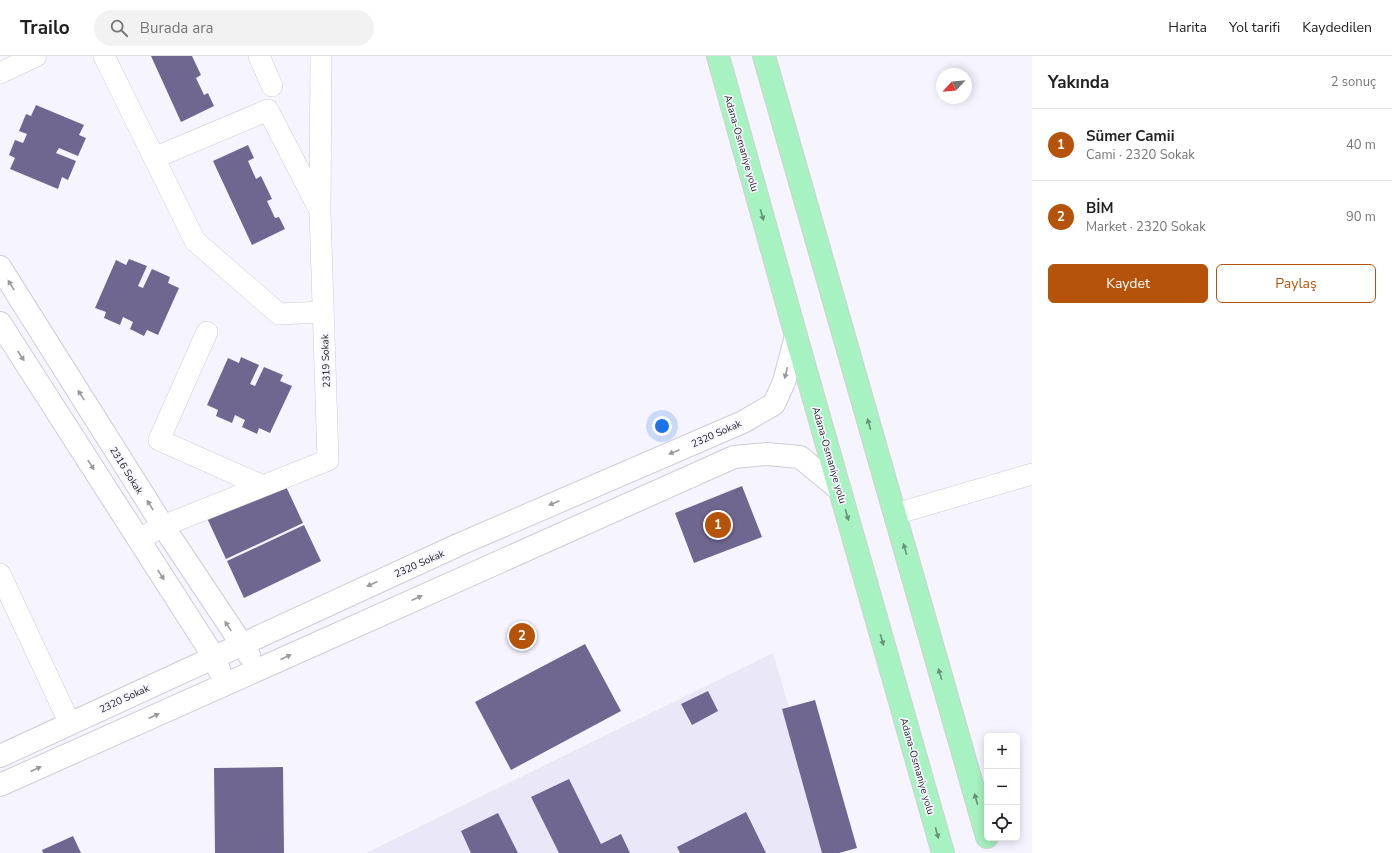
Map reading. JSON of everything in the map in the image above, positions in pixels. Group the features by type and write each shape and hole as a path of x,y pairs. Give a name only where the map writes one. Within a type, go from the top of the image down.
{"highway":[{"name":"Adana-Osmaniye yolu","path":"718,56 943,853"},
{"path":"764,56 984,826"},
{"path":"988,841 992,853"}],"street":[{"path":"0,73 36,56"},
{"path":"104,56 195,241 279,314 323,312"},
{"path":"259,56 272,86"},
{"name":"2319 Sokak","path":"139,539 163,526 328,460 320,211 321,56"},
{"path":"154,158 268,110 320,211"},
{"name":"2316 Sokak","path":"0,267 163,526 241,645 259,669"},
{"path":"0,323 214,657 225,684"},
{"path":"207,332 159,440 263,486"},
{"name":"2320 Sokak","path":"0,756 458,545 743,422 774,404 784,382 796,336"},
{"path":"0,785 734,457 767,454 800,457 840,490"},
{"path":"895,514 1032,474"},
{"path":"0,574 70,724"}],"shaded area":[{"path":"773,653 832,853 366,853"}],"building":[{"path":"151,56 192,56 201,75 196,78 204,95 208,93 214,106 181,122"},
{"path":"36,105 84,125 79,135 86,138 78,156 59,148 56,153 76,161 68,180 62,177 58,189 10,169 15,158 9,155 15,140 23,143 27,134 19,131 26,114 31,116"},
{"path":"248,145 254,158 248,161 256,179 261,176 272,199 267,201 275,218 279,217 285,229 252,245 213,161"},
{"path":"129,259 147,266 138,286 143,288 152,269 170,277 168,283 179,288 158,335 147,330 144,336 130,329 133,322 123,317 120,325 104,318 106,312 95,308 116,260 126,265"},
{"path":"241,357 259,365 250,384 255,386 264,367 283,375 280,381 292,386 270,433 259,428 257,434 242,427 245,420 235,415 232,423 216,416 218,410 207,405 228,358 239,363"},
{"path":"283,480 303,523 226,559 206,516"},
{"path":"742,486 762,537 694,563 675,513"},
{"path":"304,525 321,561 244,598 227,561"},
{"path":"585,644 621,711 511,770 475,702"},
{"path":"708,691 718,711 692,725 681,704"},
{"path":"815,700 857,848 839,853 822,853 782,709"},
{"path":"283,767 284,853 215,853 214,768"},
{"path":"569,779 601,844 621,834 630,853 559,853 531,797"},
{"path":"746,812 766,853 680,853 677,847"},
{"path":"498,813 518,853 471,853 461,831"},
{"path":"73,836 81,853 43,853 42,850"}],"place":[{"name":"Sümer Camii","path":"718,525"},
{"name":"BİM","path":"522,636"}]}
